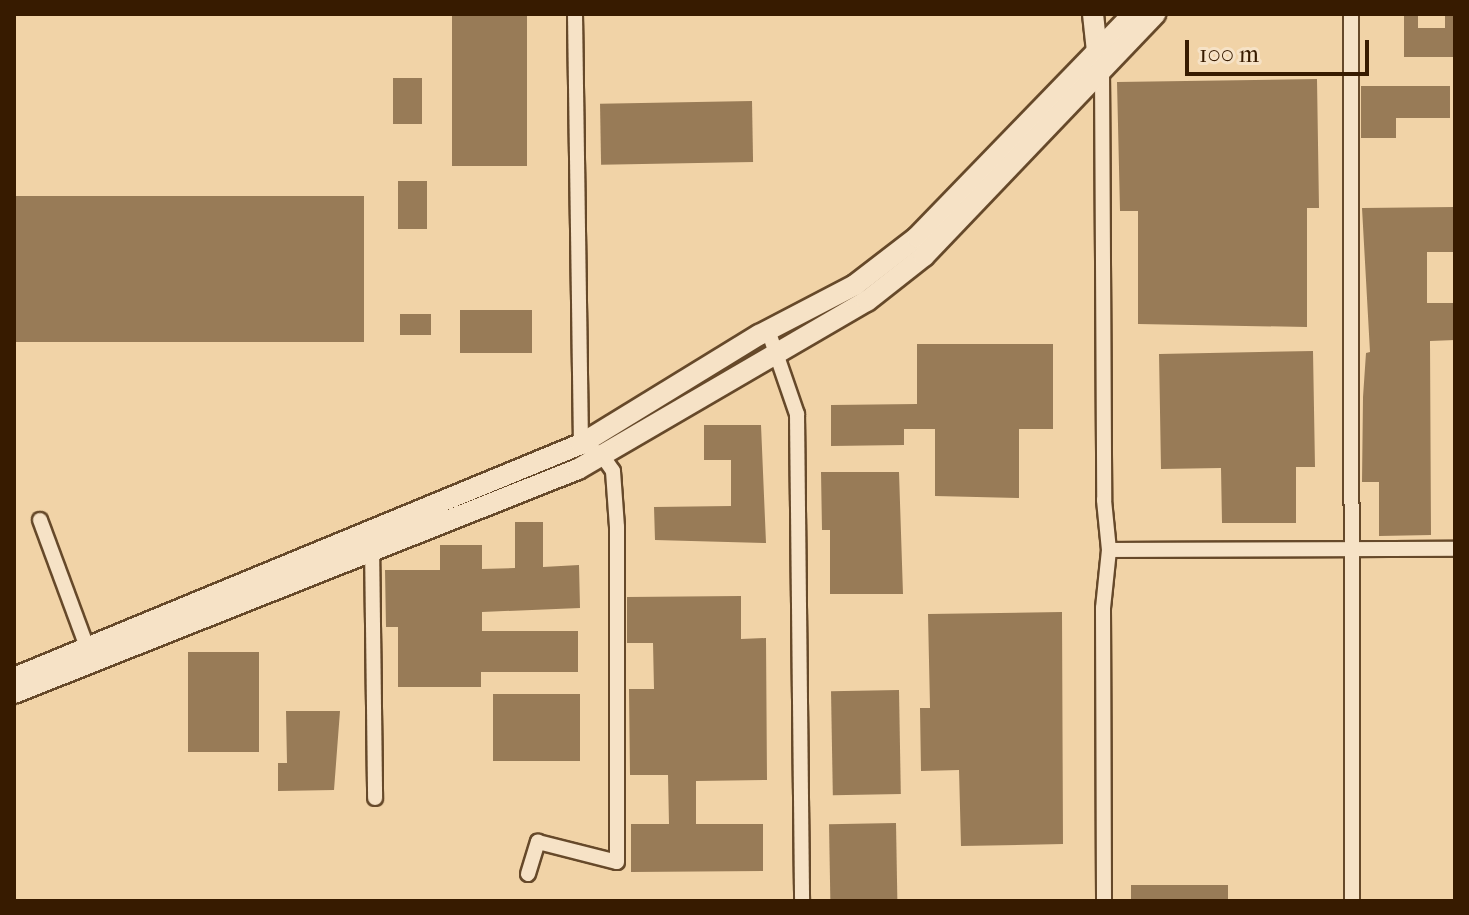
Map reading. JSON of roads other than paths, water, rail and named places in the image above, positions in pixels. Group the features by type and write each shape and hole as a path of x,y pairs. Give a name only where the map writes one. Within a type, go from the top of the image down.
{"street":[{"path":"575,14 581,444"},
{"path":"1093,14 1098,62 1104,500 1109,550 1103,608 1104,901"},
{"path":"14,693 374,552 602,455 778,349 867,301 924,256 1098,62 1127,22 1155,14"},
{"path":"1351,14 1348,357 1354,551 1352,901"},
{"path":"14,678 369,528 581,444 768,330 855,285 917,237 1098,62"},
{"path":"768,330 778,349 797,414 802,901"},
{"path":"528,874 538,842 617,862 617,527 613,471 602,455 581,444"},
{"path":"40,520 87,647"},
{"path":"369,528 374,552 375,798"},
{"path":"1109,550 1455,549"}]}
